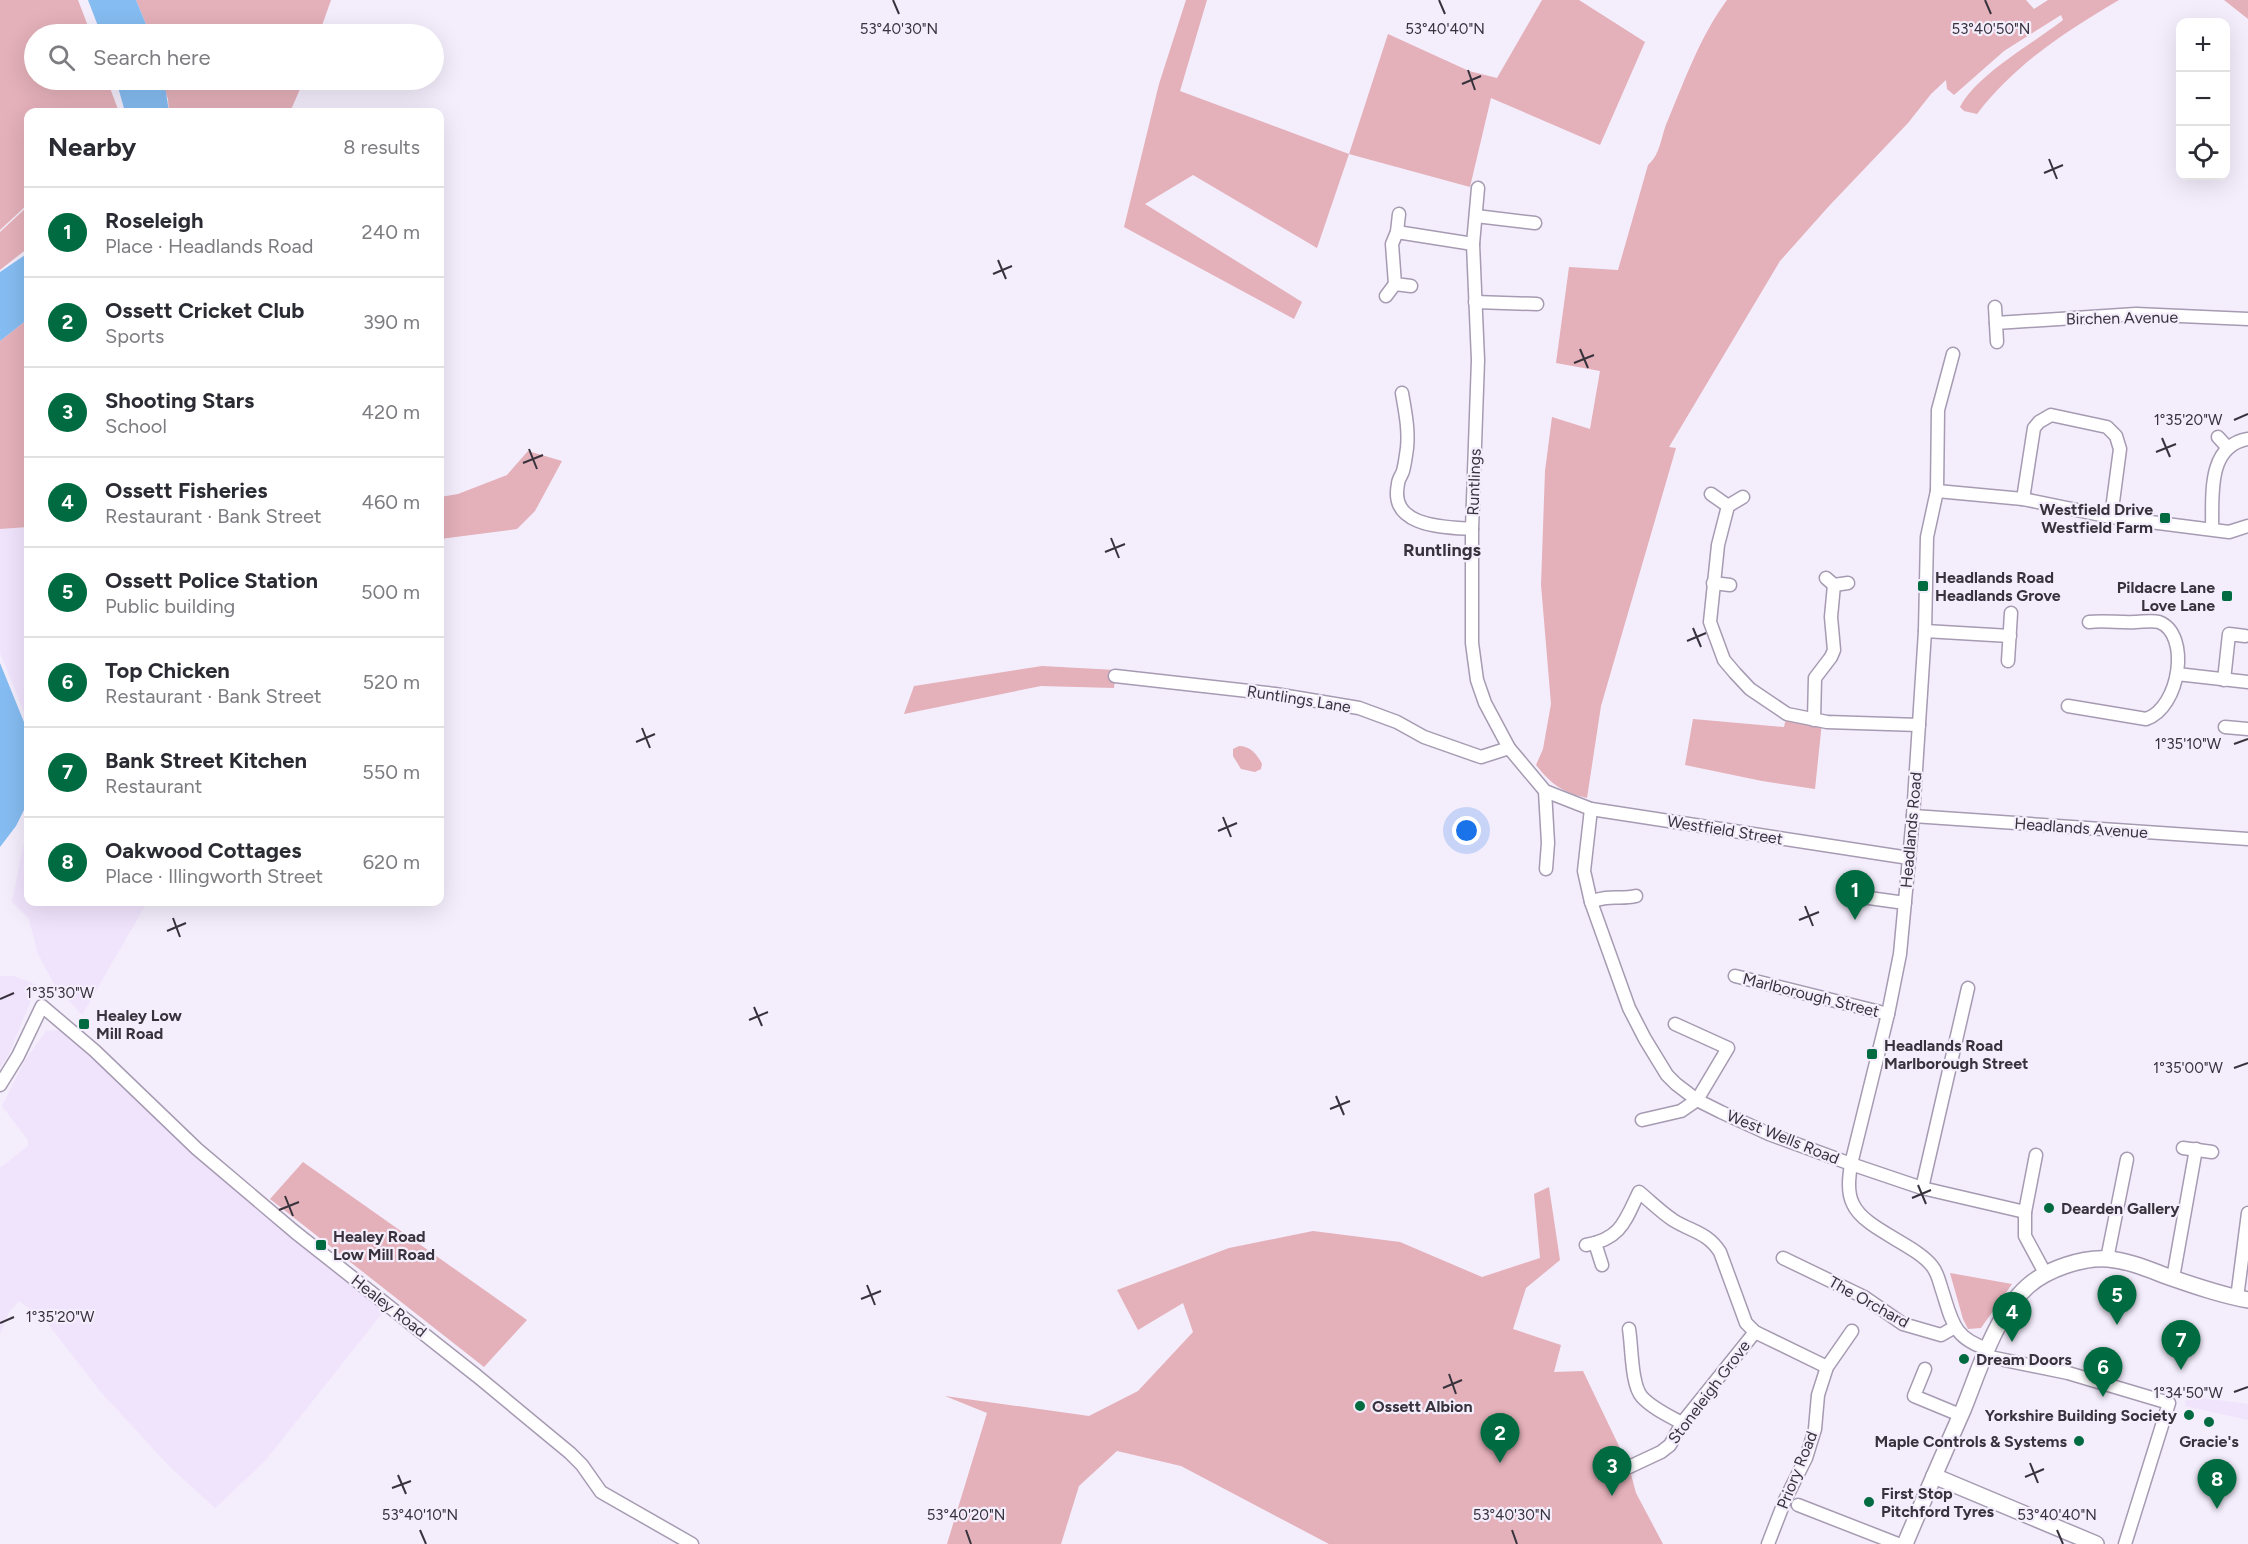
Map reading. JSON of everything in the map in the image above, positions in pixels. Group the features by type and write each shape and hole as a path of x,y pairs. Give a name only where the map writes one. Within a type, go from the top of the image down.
{"street":[{"name":"Runtlings","path":"1478,188 1473,244 1478,360 1472,529 1472,643 1477,680 1485,703 1509,748 1545,791"},
{"path":"1386,297 1395,284 1392,244 1397,232 1399,214"},
{"path":"1476,216 1535,223"},
{"path":"1397,232 1473,244"},
{"path":"1395,284 1411,286"},
{"path":"1475,302 1537,304"},
{"path":"1995,307 1997,342"},
{"name":"Birchen Avenue","path":"1996,323 2136,314 2248,319"},
{"name":"Headlands Road","path":"1851,1164 1888,1014 1899,954 1913,816 1927,537 1937,491 1938,410 1953,354"},
{"path":"1401,393 1407,420 1407,447 1403,472 1398,483 1398,498 1402,510 1413,518 1430,525 1472,529"},
{"path":"2023,499 2034,428 2051,415 2107,427 2116,436 2120,449 2111,517"},
{"path":"2218,437 2228,448"},
{"path":"2212,530 2215,470 2228,448 2241,440 2248,439"},
{"path":"1937,491 2023,499 2111,517 2229,532 2248,526"},
{"path":"1711,494 1728,506"},
{"path":"1743,497 1728,506 1718,545 1713,583 1710,622 1724,660 1750,689 1787,714 1814,720 1919,725"},
{"path":"1814,720 1815,678 1834,650 1830,581 1848,584"},
{"path":"1713,583 1730,585"},
{"path":"2008,661 2011,613"},
{"path":"2068,706 2092,717 2122,714 2146,719 2155,716 2170,699 2177,674 2176,646 2172,635 2158,622 2134,622 2103,615 2089,622"},
{"path":"1924,631 2010,636"},
{"path":"2224,680 2229,634 2245,636"},
{"path":"2177,674 2248,682"},
{"name":"Runtlings Lane","path":"1115,676 1275,694 1359,708 1396,722 1424,737 1481,757 1509,748"},
{"path":"2225,727 2248,729"},
{"path":"1545,791 1548,835 1546,869"},
{"name":"Westfield Street","path":"1545,791 1591,809 1909,858"},
{"name":"West Wells Road","path":"1591,809 1584,871 1591,902 1618,979 1645,1040 1667,1075 1697,1100 1770,1134 1851,1164 1849,1185 1853,1205 1862,1216 1933,1266 1955,1328"},
{"name":"Headlands Avenue","path":"1913,816 2248,839"},
{"path":"1591,902 1614,896 1636,896"},
{"path":"1862,897 1905,903"},
{"name":"Marlborough Street","path":"1735,976 1888,1014"},
{"path":"1922,1188 1968,988"},
{"name":"Healey Road","path":"0,1085 18,1056 42,1006 95,1051 197,1149 295,1232 570,1452 601,1491 692,1544"},
{"path":"1642,1120 1681,1111 1697,1100 1728,1048 1675,1024"},
{"path":"2183,1148 2212,1152"},
{"path":"2173,1278 2196,1149"},
{"path":"2036,1155 2025,1212 2025,1236 2045,1273"},
{"path":"2107,1259 2127,1159"},
{"path":"1851,1164 1922,1188 2025,1212"},
{"path":"1602,1265 1591,1244 1613,1236 1620,1230 1639,1192 1674,1220 1708,1237 1715,1244 1746,1323 1755,1332 1827,1367"},
{"path":"1905,1544 1986,1353 2011,1305 2027,1287 2045,1273 2076,1263 2107,1259 2136,1265 2243,1299 2248,1213"},
{"name":"The Orchard","path":"1783,1258 1864,1297 1903,1324 1941,1335 1955,1328"},
{"path":"1955,1328 1966,1340 1986,1353 2068,1373 2169,1403 2125,1544"},
{"path":"1629,1329 1637,1350 1635,1383 1639,1392 1652,1405 1682,1423"},
{"name":"Priory Road","path":"1768,1544 1785,1500 1806,1458 1815,1429 1818,1395 1827,1367 1852,1330"},
{"name":"Stoneleigh Grove","path":"1629,1467 1661,1452 1670,1445 1682,1423 1755,1332"},
{"path":"1925,1369 1914,1396 1960,1415"},
{"path":"1934,1476 2096,1544"},
{"path":"1798,1505 1898,1544"}],"shaded area":[{"path":"0,0 78,0 87,24 24,24 24,90 111,90 118,108 24,108 24,208 0,230"},
{"path":"136,0 331,0 323,24 146,24"},
{"path":"1186,0 1207,0 1180,91 1349,154 1317,248 1193,175 1145,204 1302,302 1294,319 1124,227 1159,84"},
{"path":"1542,0 1579,0 1645,42 1600,145 1491,98 1470,187 1349,154 1388,34 1469,71 1497,78"},
{"path":"1727,0 2026,0 2034,9 2048,0 2119,0 2079,24 2024,64 1977,114 1964,111 1960,107 1968,95 1992,71 2063,20 2061,15 2004,51 1954,95 1947,89 1946,80 1780,261 1669,447 1676,448 1601,706 1587,798 1558,787 1536,765 1543,749 1551,704 1541,585 1545,471 1552,417 1590,429 1600,371 1556,363 1569,267 1618,270 1648,165 1658,150 1687,73 1701,43"},
{"path":"2224,0 2248,0 2248,19"},
{"path":"165,90 300,90 292,108 169,108"},
{"path":"24,210 24,251 0,270 0,232"},
{"path":"24,322 24,527 0,529 0,341"},
{"path":"528,451 562,461 535,511 517,529 444,538 444,496 458,494 507,475"},
{"path":"24,527 24,712 0,653 0,529"},
{"path":"1042,666 1116,670 1114,688 1041,686 904,714 914,686"},
{"path":"1787,714 1822,722 1815,789 1685,765 1693,719 1784,727"},
{"path":"1239,746 1247,747 1255,754 1262,764 1261,769 1255,772 1241,769 1233,756 1233,749"},
{"path":"24,842 24,906 145,906 82,1015 55,985 38,954 29,919 12,902"},
{"path":"0,976 14,976 37,985 9,1054 0,1068"},
{"path":"63,1030 182,1136 388,1306 265,1461 215,1508 170,1467 100,1391 45,1320 19,1301 9,1312 0,1334 0,1168 28,1146 28,1140 2,1106 24,1062 46,1031"},
{"path":"303,1162 527,1320 484,1367 270,1199"},
{"path":"1549,1187 1560,1260 1526,1288 1513,1329 1561,1345 1554,1372 1583,1371 1629,1467 1636,1493 1663,1544 1329,1544 1181,1466 1117,1451 1079,1486 1061,1544 947,1544 987,1413 945,1396 1089,1416 1138,1391 1193,1332 1183,1303 1138,1330 1117,1290 1229,1248 1313,1231 1400,1242 1482,1277 1540,1258 1534,1194"},
{"path":"1950,1273 2012,1284 1981,1328 1968,1329"},
{"path":"2187,1396 2248,1404 2248,1420 2185,1406"}],"water":[{"path":"88,0 136,0 146,24 97,24"},
{"path":"119,90 166,90 168,108 124,108"},
{"path":"24,256 24,322 0,341 0,272"},
{"path":"0,663 24,722 24,810 16,826 0,847"}],"place":[{"name":"Westfield Drive Westfield Farm","path":"2165,518"},
{"name":"Headlands Road Headlands Grove","path":"1923,586"},
{"name":"Pildacre Lane Love Lane","path":"2227,596"},
{"name":"Roseleigh","path":"1855,920"},
{"name":"Healey Low Mill Road","path":"84,1024"},
{"name":"Headlands Road Marlborough Street","path":"1872,1054"},
{"name":"Dearden Gallery","path":"2049,1208"},
{"name":"Healey Road Low Mill Road","path":"321,1245"},
{"name":"Ossett Police Station","path":"2117,1325"},
{"name":"Ossett Fisheries","path":"2012,1342"},
{"name":"Dream Doors","path":"1964,1359"},
{"name":"Bank Street Kitchen","path":"2181,1370"},
{"name":"Top Chicken","path":"2103,1397"},
{"name":"Ossett Albion","path":"1360,1406"},
{"name":"Yorkshire Building Society","path":"2189,1415"},
{"name":"Gracie's","path":"2209,1422"},
{"name":"Maple Controls & Systems","path":"2079,1441"},
{"name":"Ossett Cricket Club","path":"1500,1463"},
{"name":"Shooting Stars","path":"1612,1496"},
{"name":"First Stop Pitchford Tyres","path":"1869,1502"},
{"name":"Oakwood Cottages","path":"2217,1509"}],"district":[{"name":"Runtlings","path":"1442,550"}]}
